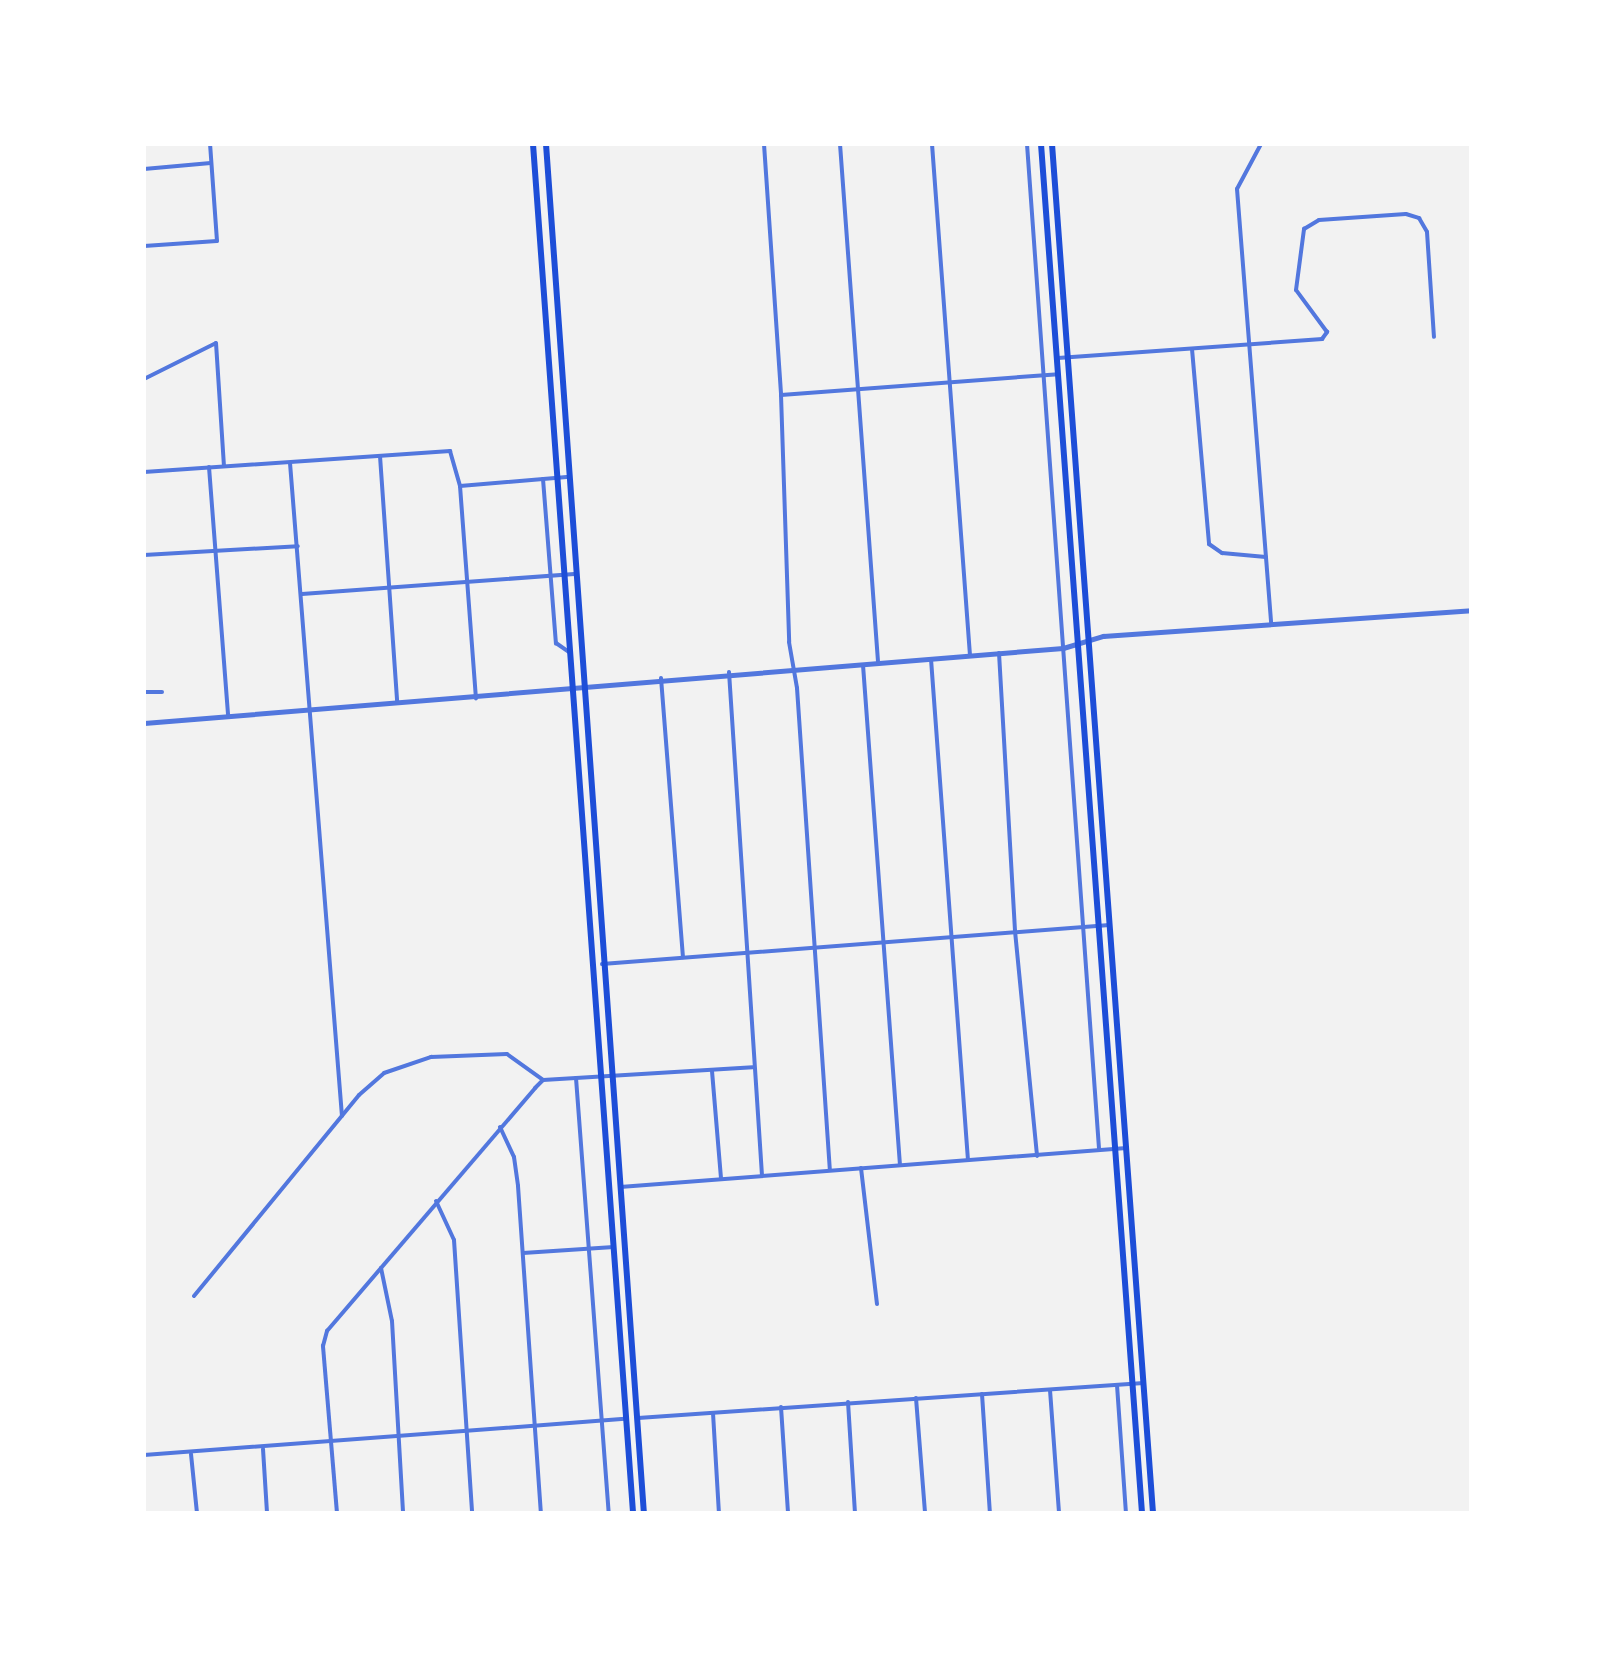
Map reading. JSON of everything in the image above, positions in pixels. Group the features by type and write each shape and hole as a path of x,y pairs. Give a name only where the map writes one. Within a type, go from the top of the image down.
{"main road":[{"path":"533,144 633,1513"},
{"path":"546,144 567,477 644,1513"},
{"path":"1041,144 1142,1513"},
{"path":"1052,144 1153,1513"}],"street":[{"path":"144,246 217,241 210,144"},
{"path":"764,144 781,395 783,548 830,1170"},
{"path":"840,144 878,662"},
{"path":"932,144 970,655"},
{"path":"1027,144 1099,1149"},
{"path":"1261,144 1237,189 1271,625"},
{"path":"144,169 211,163"},
{"path":"1058,359 1249,345 1327,335 1296,290 1301,235 1310,224 1406,214 1419,218 1427,232 1434,337"},
{"path":"144,379 216,343 224,466"},
{"path":"1192,349 1209,544 1222,553 1266,557"},
{"path":"781,395 1059,374"},
{"path":"144,472 450,451 460,486 476,698"},
{"path":"380,456 397,704"},
{"path":"290,463 342,1116"},
{"path":"209,467 229,718"},
{"path":"460,486 567,477"},
{"path":"543,479 556,643 569,652"},
{"path":"144,555 298,546"},
{"path":"302,594 574,574"},
{"path":"144,723 476,698 729,672 1063,648 1090,638 1471,610"},
{"path":"999,653 1015,931 1037,1156"},
{"path":"931,658 949,937 968,1160"},
{"path":"863,663 900,1165"},
{"path":"729,672 762,1175"},
{"path":"661,678 683,957"},
{"path":"144,692 162,692"},
{"path":"602,964 1110,925"},
{"path":"194,1296 342,1116 384,1073 431,1057 507,1054 543,1080 753,1067"},
{"path":"712,1071 721,1179"},
{"path":"576,1078 609,1513"},
{"path":"337,1513 324,1339 436,1201 543,1080"},
{"path":"500,1127 514,1157 541,1513"},
{"path":"620,1187 1126,1148"},
{"path":"861,1168 877,1304"},
{"path":"436,1201 454,1240 472,1513"},
{"path":"523,1253 614,1247"},
{"path":"381,1268 392,1321 403,1513"},
{"path":"638,1418 1144,1383"},
{"path":"1117,1385 1126,1513"},
{"path":"1050,1390 1059,1513"},
{"path":"982,1394 990,1513"},
{"path":"916,1398 925,1513"},
{"path":"848,1402 855,1513"},
{"path":"781,1407 788,1513"},
{"path":"713,1413 719,1513"},
{"path":"144,1455 397,1439 625,1419"},
{"path":"263,1449 267,1513"},
{"path":"191,1454 197,1513"}]}
